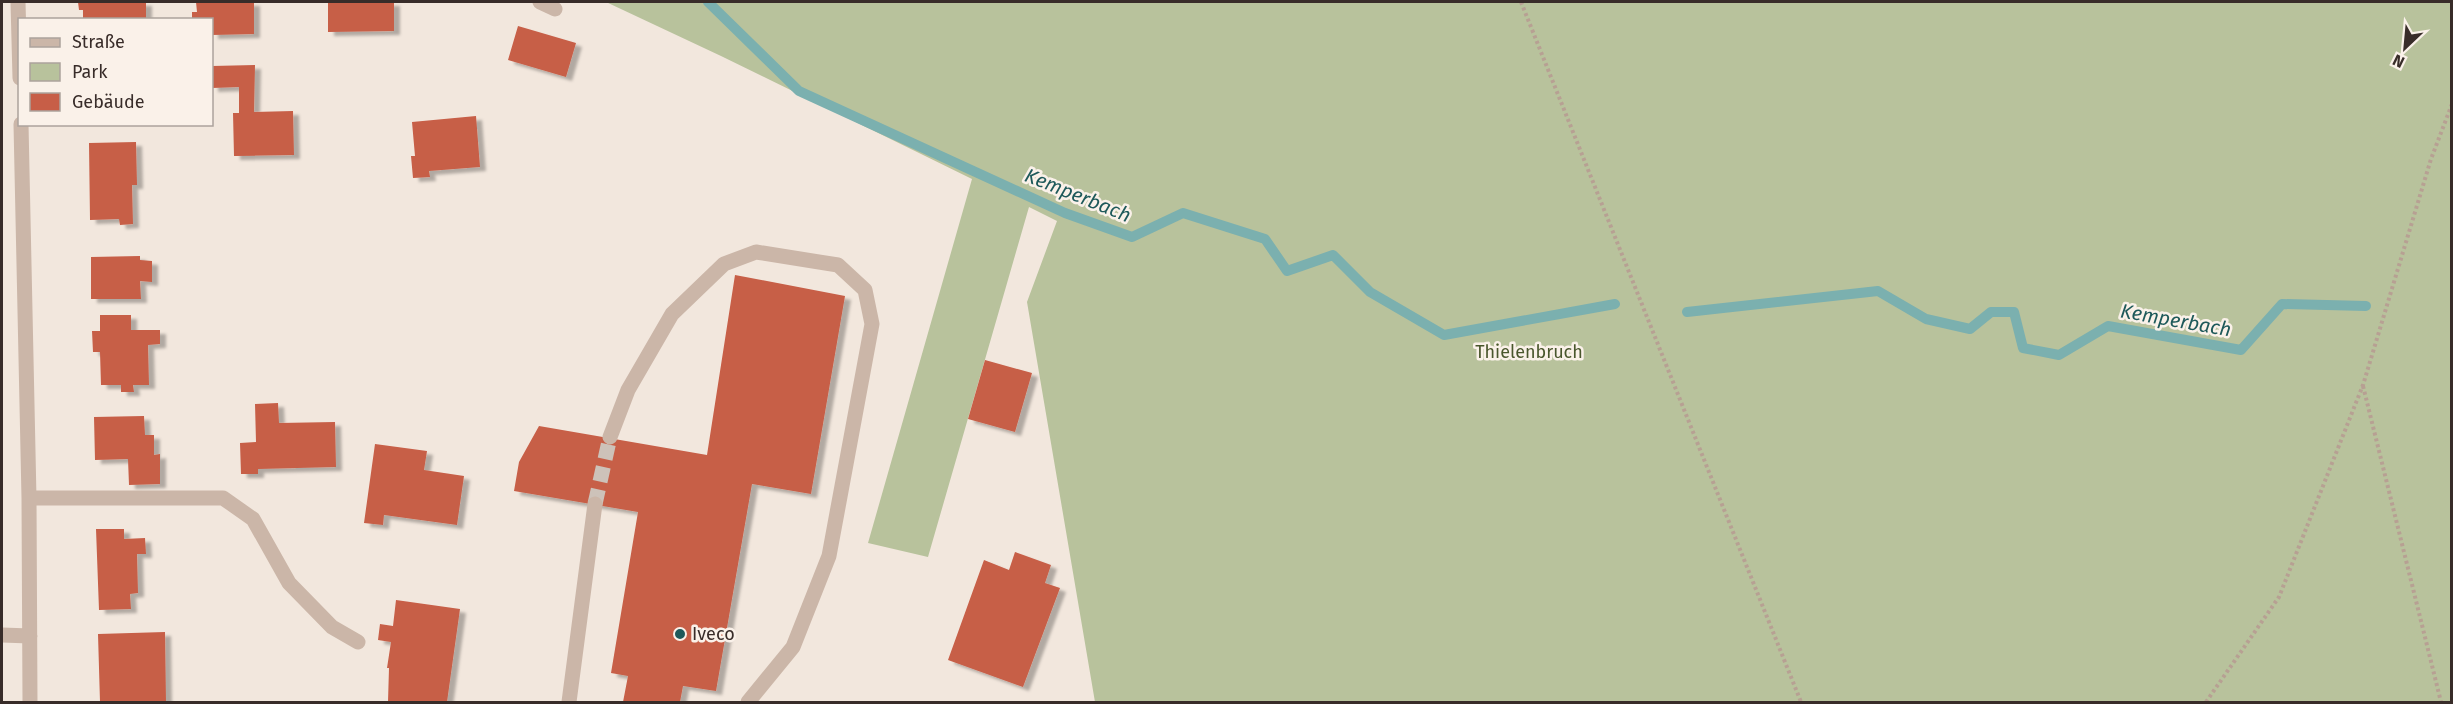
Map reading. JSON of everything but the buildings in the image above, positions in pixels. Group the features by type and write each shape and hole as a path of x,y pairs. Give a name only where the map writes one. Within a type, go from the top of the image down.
{"street":[{"path":"18,2 18,18"},
{"path":"540,2 555,9"},
{"path":"21,126 29,498 30,702"},
{"path":"610,437 628,390 672,314 724,264 756,252 837,265 865,290 872,324 829,556 793,647 748,702"},
{"path":"29,498 223,498 254,519 289,584 332,627 358,642"},
{"path":"569,702 595,504"},
{"path":"2,635 30,636"}],"path":[{"path":"1521,2 1801,702"},
{"path":"2206,702 2279,597 2363,385 2431,159 2451,104"},
{"path":"2363,385 2441,702"}],"green space":[{"name":"Thielenbruch","path":"606,2 2451,2 2451,702 1095,702 1027,302 1057,221 1029,207 928,557 868,543 972,179"}],"waterway":[{"name":"Kemperbach","path":"708,2 799,91 1065,213 1132,237 1183,213 1265,239 1287,271 1333,255 1370,292 1444,335 1615,304"},
{"name":"Kemperbach","path":"1687,312 1878,291 1926,319 1970,329 1991,312 2014,312 2023,348 2059,355 2108,326 2241,350 2282,304 2366,306"}],"tunnel":[{"path":"595,504 610,437"}],"place":[{"name":"Iveco","path":"680,634"}]}
